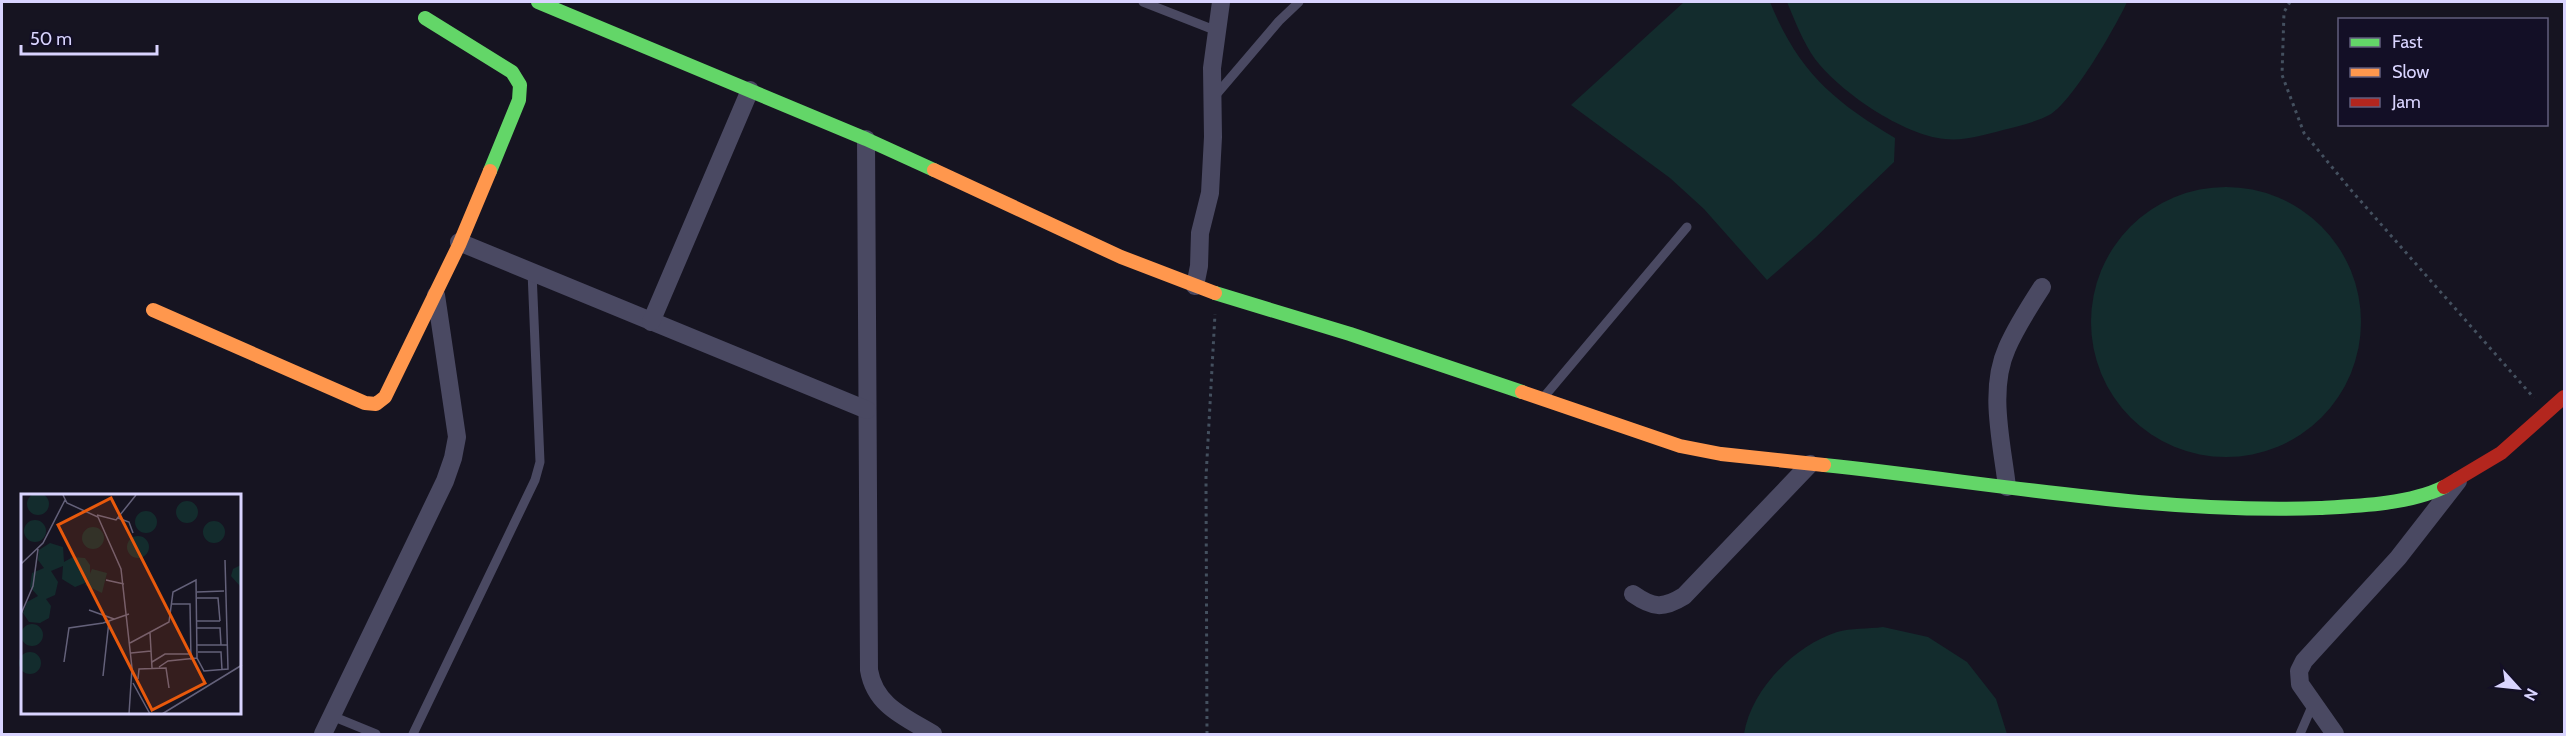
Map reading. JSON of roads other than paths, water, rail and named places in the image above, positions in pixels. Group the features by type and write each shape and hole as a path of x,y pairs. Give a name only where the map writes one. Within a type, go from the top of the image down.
{"street":[{"path":"538,2 866,139 1122,257 1195,286 1350,334 1680,446 1721,454 2146,503 2259,510 2361,506 2432,493 2459,480 2501,453 2565,397"},
{"path":"1195,286 1199,266 1200,233 1210,193 1212,68 1221,2"},
{"path":"153,310 365,403 376,404 385,397 436,295 519,100 521,89 519,79 512,72 425,18"},
{"path":"651,322 750,90"},
{"path":"866,139 869,670 871,685 880,699 933,735"},
{"path":"459,242 867,410"},
{"path":"2007,487 1999,426 1998,384 2006,350 2042,287"},
{"path":"323,735 445,481 453,458 456,437 454,415 436,295"},
{"path":"1633,594 1645,603 1658,606 1670,606 1684,596 1810,464"},
{"path":"2334,735 2300,684 2299,671 2304,661 2398,558 2459,480"}],"lane":[{"path":"1143,2 1217,31"},
{"path":"1213,98 1279,21 1299,2"},
{"path":"1541,400 1687,227"},
{"path":"413,735 535,480 540,462 532,272"},
{"path":"2300,735 2313,704"},
{"path":"332,716 376,735"}]}
